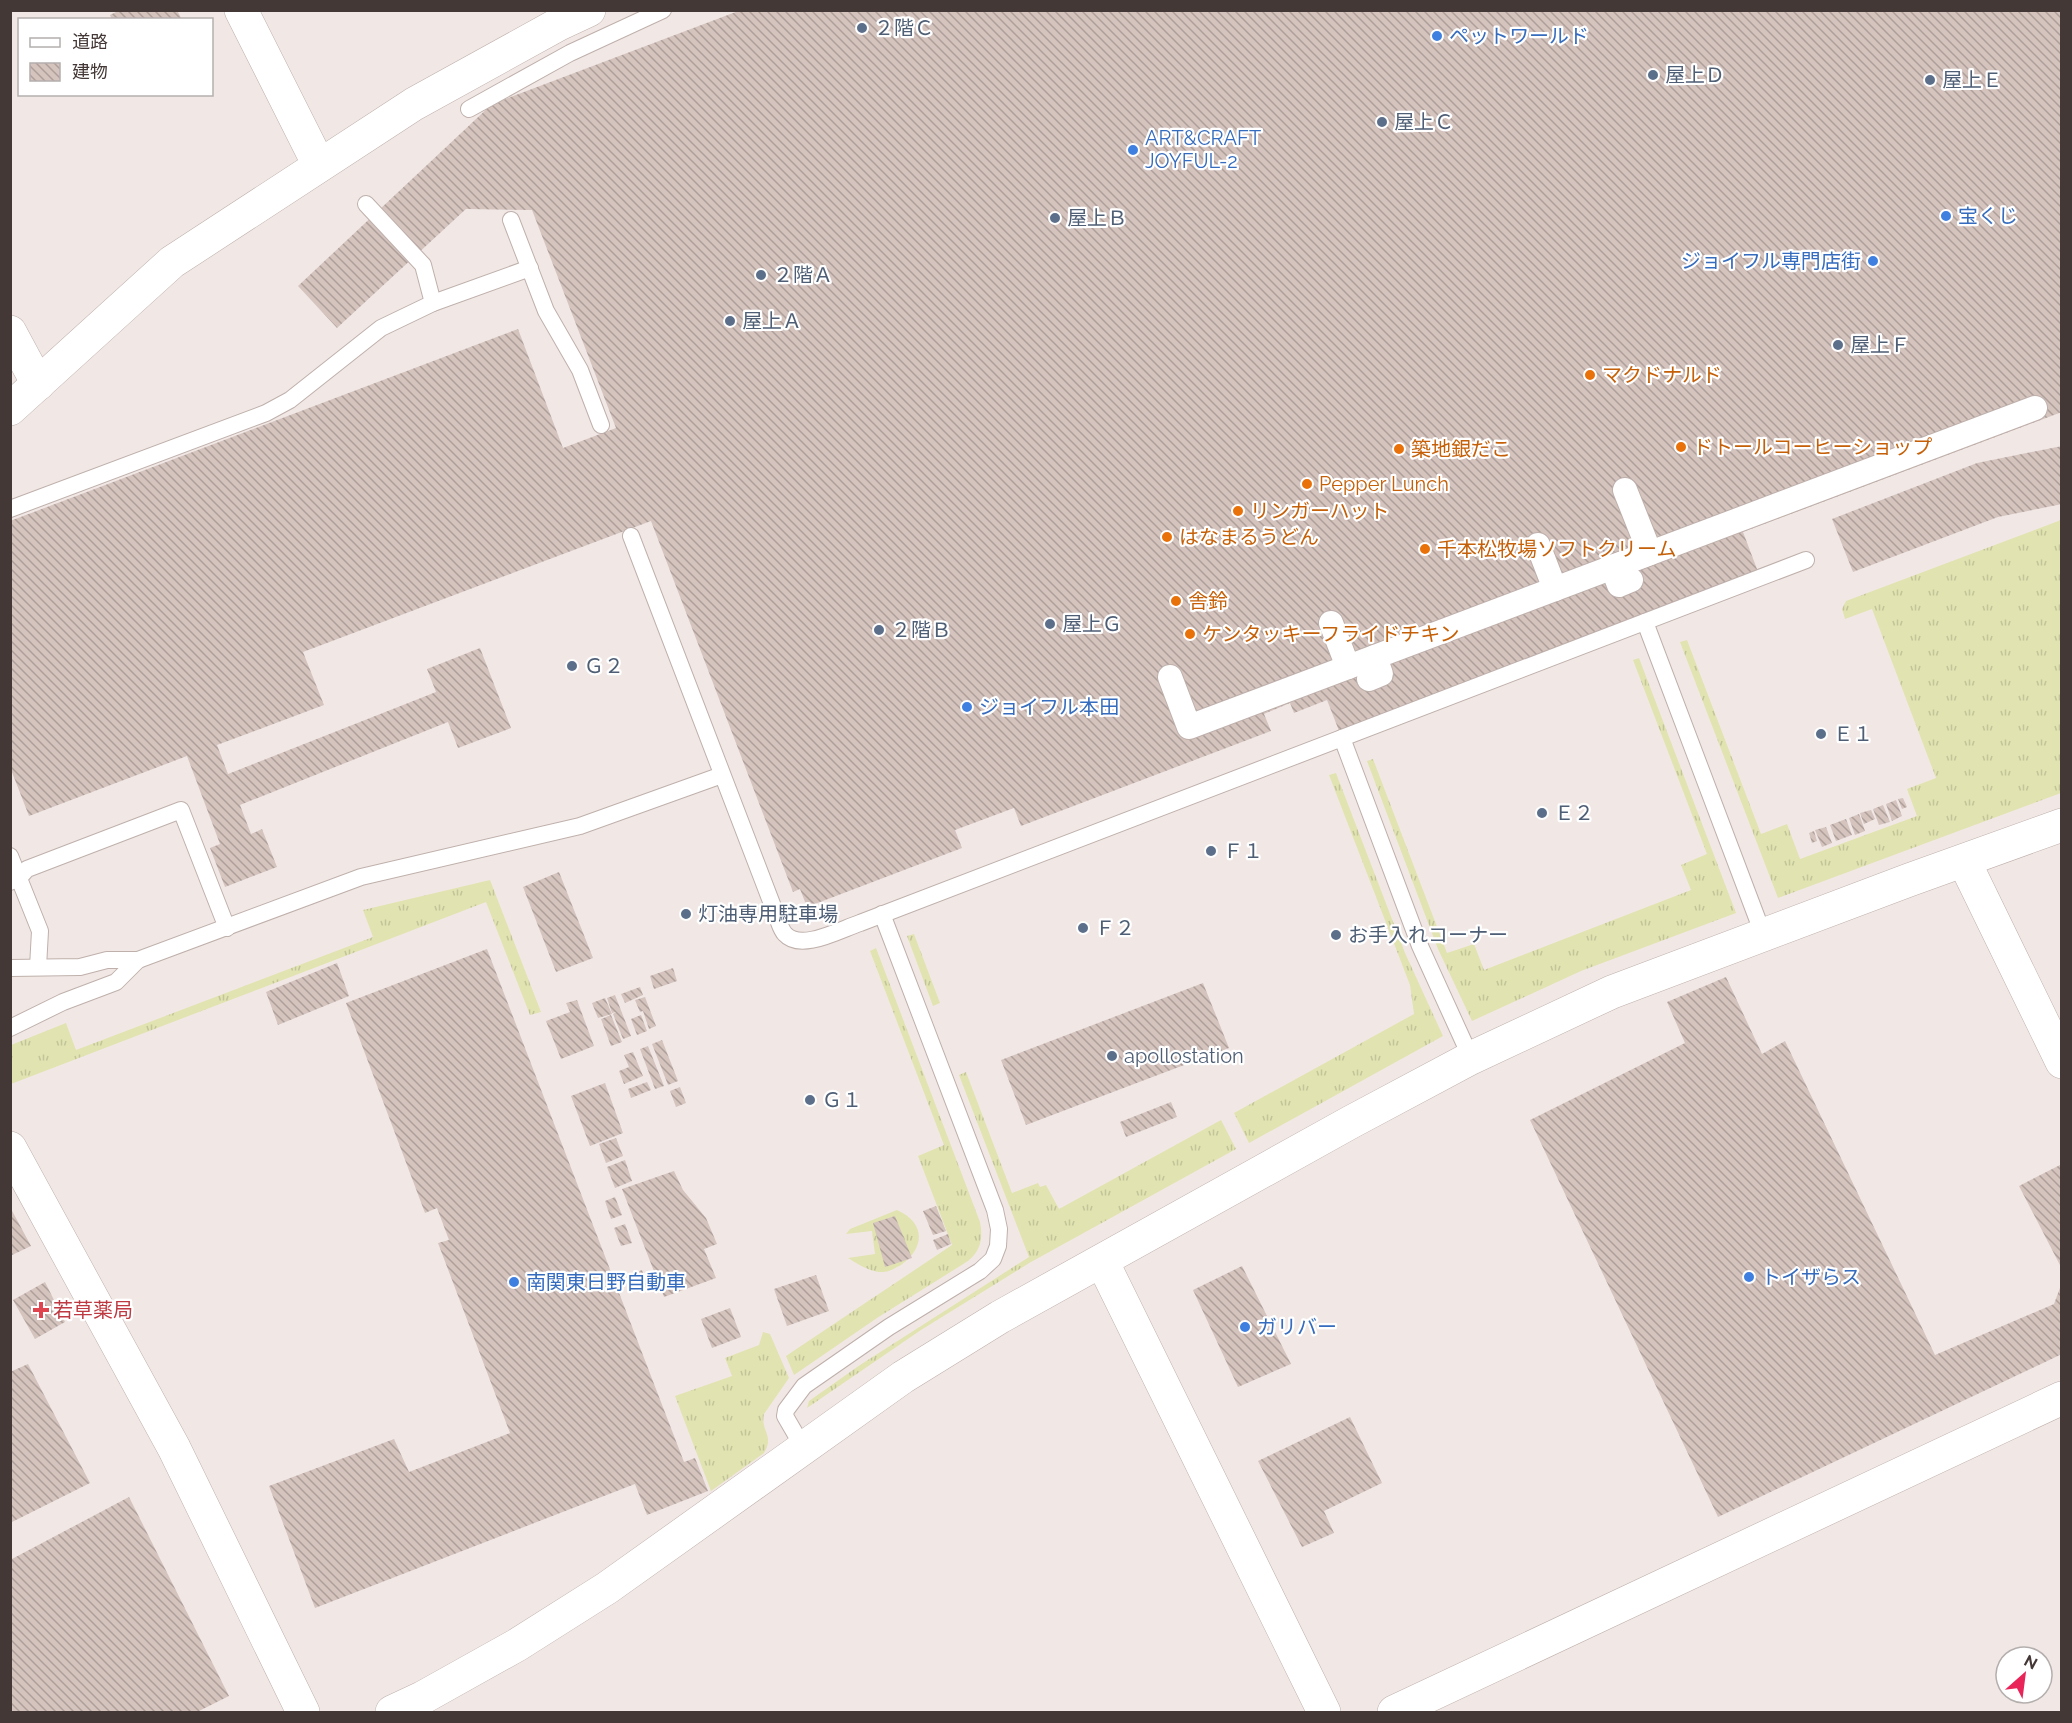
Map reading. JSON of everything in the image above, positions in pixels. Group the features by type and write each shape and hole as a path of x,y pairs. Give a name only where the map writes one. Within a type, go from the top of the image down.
{"street":[{"path":"241,10 319,165"},
{"path":"10,409 172,262 414,104 555,17 589,10"},
{"path":"10,332 38,384"},
{"path":"1170,677 1189,727 1348,667 1372,668 1555,588 1622,573 1650,553 2035,408"},
{"path":"1625,490 1650,553"},
{"path":"1538,545 1555,588"},
{"path":"1331,623 1348,667"},
{"path":"392,1713 517,1645 607,1588 903,1377 1000,1317 1471,1058 1612,992 2061,825"},
{"path":"1964,861 2061,1062"},
{"path":"10,1148 174,1448 303,1713"},
{"path":"1102,1261 1324,1713"},
{"path":"1394,1713 2061,1398"}],"lane":[{"path":"469,109 570,53 663,10"},
{"path":"366,204 423,265 433,303"},
{"path":"512,219 546,310 580,370 601,425"},
{"path":"10,509 266,413 290,400 381,328 433,303 530,268"},
{"path":"631,536 785,934 800,942 821,937 882,914 1806,560"},
{"path":"1645,622 1763,934"},
{"path":"1342,738 1420,946 1471,1058"},
{"path":"10,968 80,968 107,960 138,960 361,877 580,826 722,775"},
{"path":"15,880 27,869 182,810 227,928"},
{"path":"10,856 15,880 40,931 38,967"},
{"path":"803,1448 785,1416 786,1410 804,1386 889,1328 980,1272 993,1259 998,1246 999,1229 995,1210 882,914"},
{"path":"10,1028 63,1002 116,982 138,960"}],"green space":[{"path":"2061,520 2061,793 1778,898 1680,642 1687,640 1761,834 1787,824 1800,859 1917,816 1907,789 1936,778 1872,609 1845,619 1842,609 1846,601"},
{"path":"1639,658 1736,913 1581,971 1472,1021 1438,949 1367,761 1373,759 1447,953 1474,944 1484,970 1691,890 1681,865 1707,854 1633,660"},
{"path":"1336,773 1405,953 1443,1036 1249,1143 1234,1113 1414,1014 1410,985 1329,775"},
{"path":"490,880 541,1012 530,1015 486,902 11,1084 11,1045 66,1023 76,1050 373,937 363,910"},
{"path":"914,934 940,1003 933,1006 907,936"},
{"path":"876,948 980,1222 981,1239 976,1253 968,1261 877,1318 794,1375 786,1356 952,1245 918,1156 944,1145 870,951"},
{"path":"966,1072 1012,1193 1038,1183 1040,1187 1046,1185 1059,1209 1221,1120 1236,1149 1031,1262 921,1330 807,1408 809,1401 860,1365 1029,1257 959,1075"},
{"path":"897,1210 913,1222 919,1236 915,1251 909,1258 890,1271 879,1272 869,1270 848,1258 875,1254 872,1231 846,1234 850,1229"},
{"path":"763,1332 770,1334 789,1378 764,1414 763,1420 768,1437 767,1447 764,1453 711,1491 675,1396 732,1376 725,1358 759,1345"}],"building":[{"path":"120,10 177,10 181,18 111,18 110,15"},
{"path":"741,10 2062,10 2062,412 1743,532 1760,577 1341,736 1327,700 1294,713 1290,703 1264,714 1271,731 1021,826 1014,808 955,830 962,848 807,907 800,889 793,892 651,521 303,652 324,705 217,745 228,774 436,692 427,669 480,648 511,728 458,748 448,722 240,805 251,834 262,829 277,867 225,887 210,848 220,844 187,756 29,816 10,767 10,521 518,329 563,448 616,428 532,210 466,209 337,328 298,286 492,104"},
{"path":"2062,446 2062,504 1998,517 1853,572 1832,519 1977,463"},
{"path":"1903,798 1907,807 1902,809 1898,799"},
{"path":"1896,800 1902,816 1892,821 1886,804"},
{"path":"1883,805 1890,822 1879,825 1873,809"},
{"path":"1871,810 1875,819 1864,824 1860,813"},
{"path":"1859,814 1865,831 1855,835 1849,818"},
{"path":"1846,819 1852,835 1836,841 1830,825"},
{"path":"1826,827 1832,843 1822,847 1815,830"},
{"path":"1814,831 1817,841 1812,843 1809,833"},
{"path":"559,872 593,958 556,972 523,887"},
{"path":"487,949 684,1462 695,1458 708,1491 647,1515 635,1484 315,1608 269,1486 394,1439 409,1472 510,1433 438,1243 449,1240 437,1208 425,1213 346,1003"},
{"path":"337,963 349,996 278,1025 266,992"},
{"path":"673,968 677,981 654,989 650,976"},
{"path":"1726,977 1762,1054 1785,1041 1935,1355 2054,1304 2061,1285 2062,1354 1718,1517 1530,1120 1685,1043 1667,1002"},
{"path":"1203,983 1229,1048 1026,1125 1001,1060"},
{"path":"640,987 643,995 625,1003 621,994"},
{"path":"615,995 631,1036 623,1039 613,1014 616,1012 612,1013 607,998"},
{"path":"645,997 656,1026 649,1029 643,1011 640,1012 635,1000"},
{"path":"605,998 612,1014 598,1018 592,1003"},
{"path":"577,1000 594,1046 561,1059 546,1021 570,1012 566,1003"},
{"path":"611,1015 622,1042 611,1046 601,1019"},
{"path":"641,1015 647,1031 637,1035 631,1019"},
{"path":"662,1040 678,1081 668,1085 652,1044"},
{"path":"648,1046 664,1086 655,1089 640,1049"},
{"path":"633,1052 643,1076 624,1084 619,1071 629,1067 624,1055"},
{"path":"647,1082 651,1090 631,1098 628,1089"},
{"path":"605,1083 623,1133 590,1146 571,1096"},
{"path":"680,1087 686,1103 676,1107 670,1091"},
{"path":"1171,1102 1177,1117 1126,1137 1120,1122"},
{"path":"616,1138 623,1156 606,1163 599,1144"},
{"path":"625,1160 632,1181 615,1188 607,1167"},
{"path":"2060,1165 2062,1168 2062,1269 2019,1186"},
{"path":"674,1171 683,1190 706,1218 717,1244 704,1249 716,1278 664,1297 622,1189"},
{"path":"615,1197 622,1215 611,1219 605,1201"},
{"path":"936,1206 946,1231 933,1235 923,1211"},
{"path":"10,1207 31,1246 10,1256"},
{"path":"895,1216 912,1258 885,1267 873,1223"},
{"path":"625,1224 632,1243 621,1246 614,1228"},
{"path":"948,1234 951,1244 937,1250 933,1240"},
{"path":"1242,1266 1291,1364 1238,1387 1193,1290"},
{"path":"642,1270 649,1288 638,1292 632,1274"},
{"path":"816,1275 829,1311 787,1326 774,1289"},
{"path":"45,1282 65,1322 35,1339 13,1300"},
{"path":"730,1308 741,1337 712,1348 701,1319"},
{"path":"28,1364 90,1483 10,1523 10,1372"},
{"path":"1350,1417 1382,1483 1324,1511 1334,1533 1302,1547 1258,1461"},
{"path":"129,1497 229,1696 197,1712 10,1712 10,1560"}],"place":[{"name":"２階Ｃ","path":"862,28"},
{"name":"ペットワールド","path":"1437,36"},
{"name":"屋上Ｄ","path":"1653,75"},
{"name":"屋上Ｅ","path":"1930,80"},
{"name":"屋上Ｃ","path":"1382,122"},
{"name":"ART&CRAFT JOYFUL-2","path":"1133,150"},
{"name":"宝くじ","path":"1946,216"},
{"name":"屋上Ｂ","path":"1055,218"},
{"name":"ジョイフル専門店街","path":"1873,261"},
{"name":"２階Ａ","path":"761,275"},
{"name":"屋上Ａ","path":"730,321"},
{"name":"屋上Ｆ","path":"1838,345"},
{"name":"マクドナルド","path":"1590,375"},
{"name":"ドトールコーヒーショップ","path":"1681,447"},
{"name":"築地銀だこ","path":"1399,449"},
{"name":"Pepper Lunch","path":"1307,484"},
{"name":"リンガーハット","path":"1238,511"},
{"name":"はなまるうどん","path":"1167,537"},
{"name":"千本松牧場ソフトクリーム","path":"1425,549"},
{"name":"舎鈴","path":"1176,601"},
{"name":"屋上Ｇ","path":"1050,624"},
{"name":"２階Ｂ","path":"879,630"},
{"name":"ケンタッキーフライドチキン","path":"1190,634"},
{"name":"Ｇ２","path":"572,666"},
{"name":"ジョイフル本田","path":"967,707"},
{"name":"Ｅ１","path":"1821,734"},
{"name":"Ｅ２","path":"1542,813"},
{"name":"Ｆ１","path":"1211,851"},
{"name":"灯油専用駐車場","path":"686,914"},
{"name":"Ｆ２","path":"1083,928"},
{"name":"お手入れコーナー","path":"1336,935"},
{"name":"apollostation","path":"1112,1056"},
{"name":"Ｇ１","path":"810,1100"},
{"name":"トイザらス","path":"1749,1277"},
{"name":"南関東日野自動車","path":"514,1282"},
{"name":"若草薬局","path":"41,1310"},
{"name":"ガリバー","path":"1245,1327"}]}
